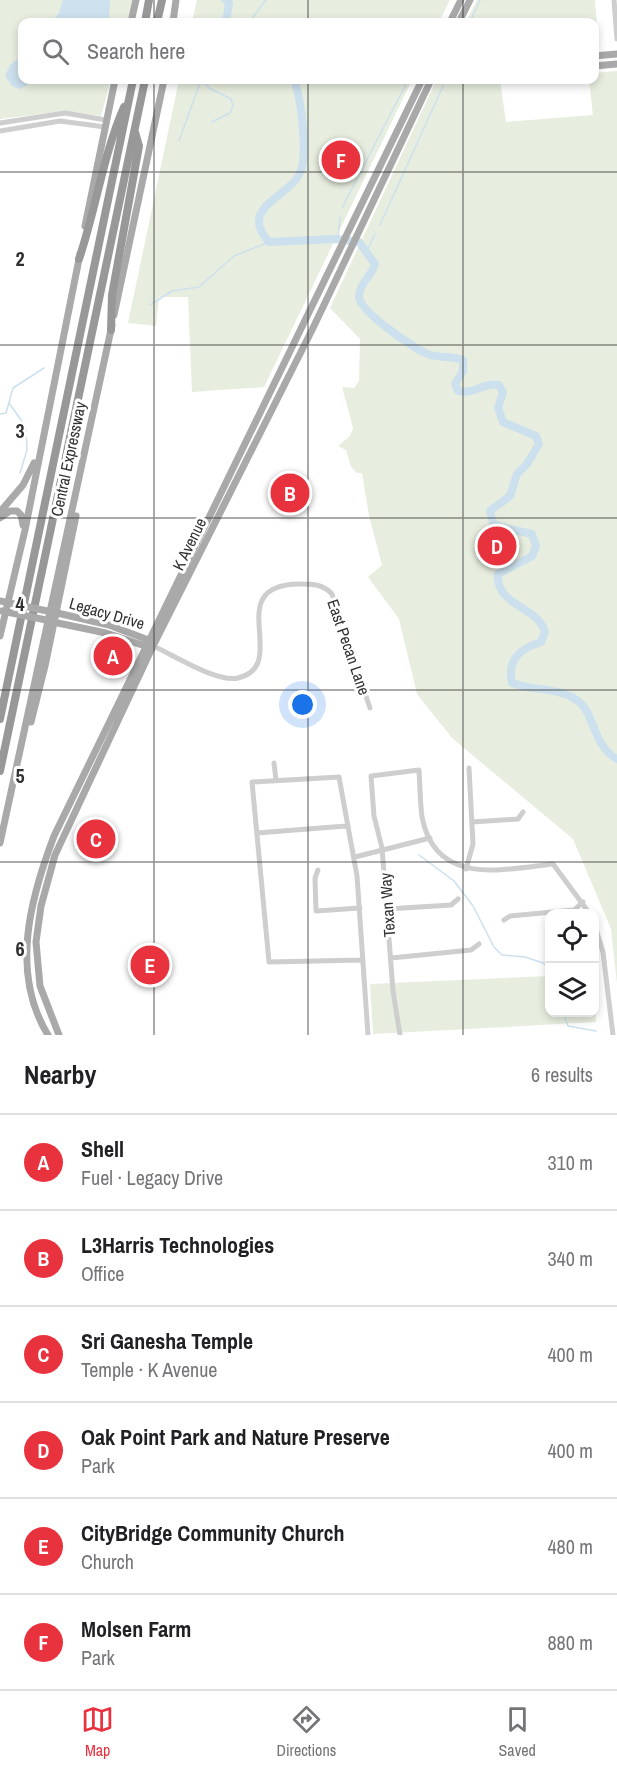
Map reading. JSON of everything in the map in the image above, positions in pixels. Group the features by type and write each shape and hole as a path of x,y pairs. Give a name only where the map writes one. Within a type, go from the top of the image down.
{"highway":[{"path":"146,18 149,0"},
{"path":"158,18 162,0"},
{"name":"Central Expressway","path":"0,719 132,84"},
{"name":"Central Expressway","path":"0,771 144,84"},
{"path":"79,259 92,220 117,123 131,93"},
{"path":"111,330 112,295 139,146 134,130"}],"main road":[{"path":"132,18 136,0"},
{"path":"174,18 176,0"},
{"path":"452,18 461,0"},
{"path":"461,18 470,0"},
{"path":"599,56 617,54"},
{"path":"599,66 617,64"},
{"name":"Central Expressway","path":"0,636 25,530 39,449 114,84"},
{"name":"Central Expressway","path":"0,843 163,84"},
{"name":"K Avenue","path":"59,1035 44,1001 38,973 36,942 40,906 55,855 122,703 221,501 281,366 420,84"},
{"name":"K Avenue","path":"221,501 255,443 291,371 429,84"},
{"path":"281,366 291,371"},
{"path":"247,439 255,443"},
{"path":"0,512 23,485 39,449"},
{"path":"16,769 38,698 54,612 76,518 82,469"},
{"path":"0,518 10,511 17,511 21,515 25,530"},
{"name":"Legacy Drive","path":"0,601 109,624 151,642 145,648 106,633 0,610"},
{"path":"106,633 109,624"},
{"name":"K Avenue","path":"122,703 145,648"},
{"name":"K Avenue","path":"48,1035 34,1002 27,964 27,942 33,898 46,858 98,755"},
{"path":"27,942 36,942"},
{"path":"34,1002 44,1001"}],"street":[{"path":"614,0 617,39"},
{"path":"0,123 65,114 106,124"},
{"path":"26,119 27,126"},
{"path":"0,131 60,121 106,124"},
{"name":"East Pecan Lane","path":"151,642 222,678 240,677 252,669 259,658 260,604 266,592 280,585 320,584 332,594 370,708"},
{"path":"274,763 276,780"},
{"path":"466,869 473,844 469,768"},
{"name":"Texan Way","path":"400,1035 391,958 383,852 374,816 371,776 419,770 422,817 430,838"},
{"path":"363,960 269,962 252,782 339,777 343,786 346,826 355,857 360,908 368,1035"},
{"path":"472,822 518,819 524,812"},
{"path":"257,833 346,826"},
{"path":"355,857 383,852 430,838 450,861 466,869 482,871 553,864 587,909"},
{"path":"318,870 315,878 316,910 360,908"},
{"path":"387,909 451,905 458,899"},
{"path":"504,920 510,916 574,910 583,902"},
{"path":"599,941 613,1035"},
{"path":"391,958 471,950 479,944"},
{"path":"599,956 603,956"}],"green space":[{"path":"0,0 133,0 129,18 18,18 18,84 110,84 101,116 65,111 0,119"},
{"path":"197,0 450,0 441,18 193,18"},
{"path":"477,0 595,0 596,18 468,18"},
{"path":"617,71 617,984 611,929 573,839 452,738 417,694 399,619 368,577 382,565 369,516 362,473 357,473 351,467 346,450 338,446 350,436 353,428 342,387 354,388 359,381 360,339 330,308 435,84 501,84 506,122 593,115 589,84 599,84 599,73"},
{"path":"178,84 410,84 264,387 192,392 188,297 159,297 156,326 128,323"},
{"path":"545,976 545,1017 596,1017 596,1022 373,1034 370,984"}],"water":[{"path":"63,0 110,0 109,18 55,18 59,13"},
{"path":"18,59 18,84 29,84 20,89 12,86 5,76 10,65"}],"waterway":[{"path":"226,0 229,3 227,18"},
{"path":"253,18 266,0"},
{"path":"472,18 480,0"},
{"path":"179,141 200,84"},
{"path":"206,84 209,88 231,99 233,106 230,113 212,122"},
{"path":"295,84 303,128 302,166 293,183 262,212 259,220 261,230 269,242 336,239 359,242 375,264 363,284 359,297 369,312 390,330 423,352 463,360 463,371 455,384 458,391 499,385 503,392 498,408 503,422 536,436 539,444 527,464 517,474 510,496 490,511 493,523 532,534 536,546 532,556 498,574 499,585 503,593 534,616 541,623 545,632 541,642 526,648 516,656 511,668 512,683 568,695 582,704 602,745 617,759"},
{"path":"342,208 406,84"},
{"path":"380,225 443,86"},
{"path":"338,239 340,217"},
{"path":"367,251 375,234"},
{"path":"150,305 172,291 199,287 234,256 269,242"},
{"path":"0,414 6,413 13,388 44,368"},
{"path":"9,403 26,427 27,450 20,473"},
{"path":"419,855 454,881 473,906 494,947 502,955 525,957 545,965"},
{"path":"565,1017 568,1026 596,1031"}],"place":[{"name":"Molsen Farm","path":"341,160"},
{"name":"L3Harris Technologies","path":"290,493"},
{"name":"Oak Point Park and Nature Preserve","path":"497,546"},
{"name":"Shell","path":"113,656"},
{"name":"Sri Ganesha Temple","path":"96,839"},
{"name":"CityBridge Community Church","path":"150,965"}]}
